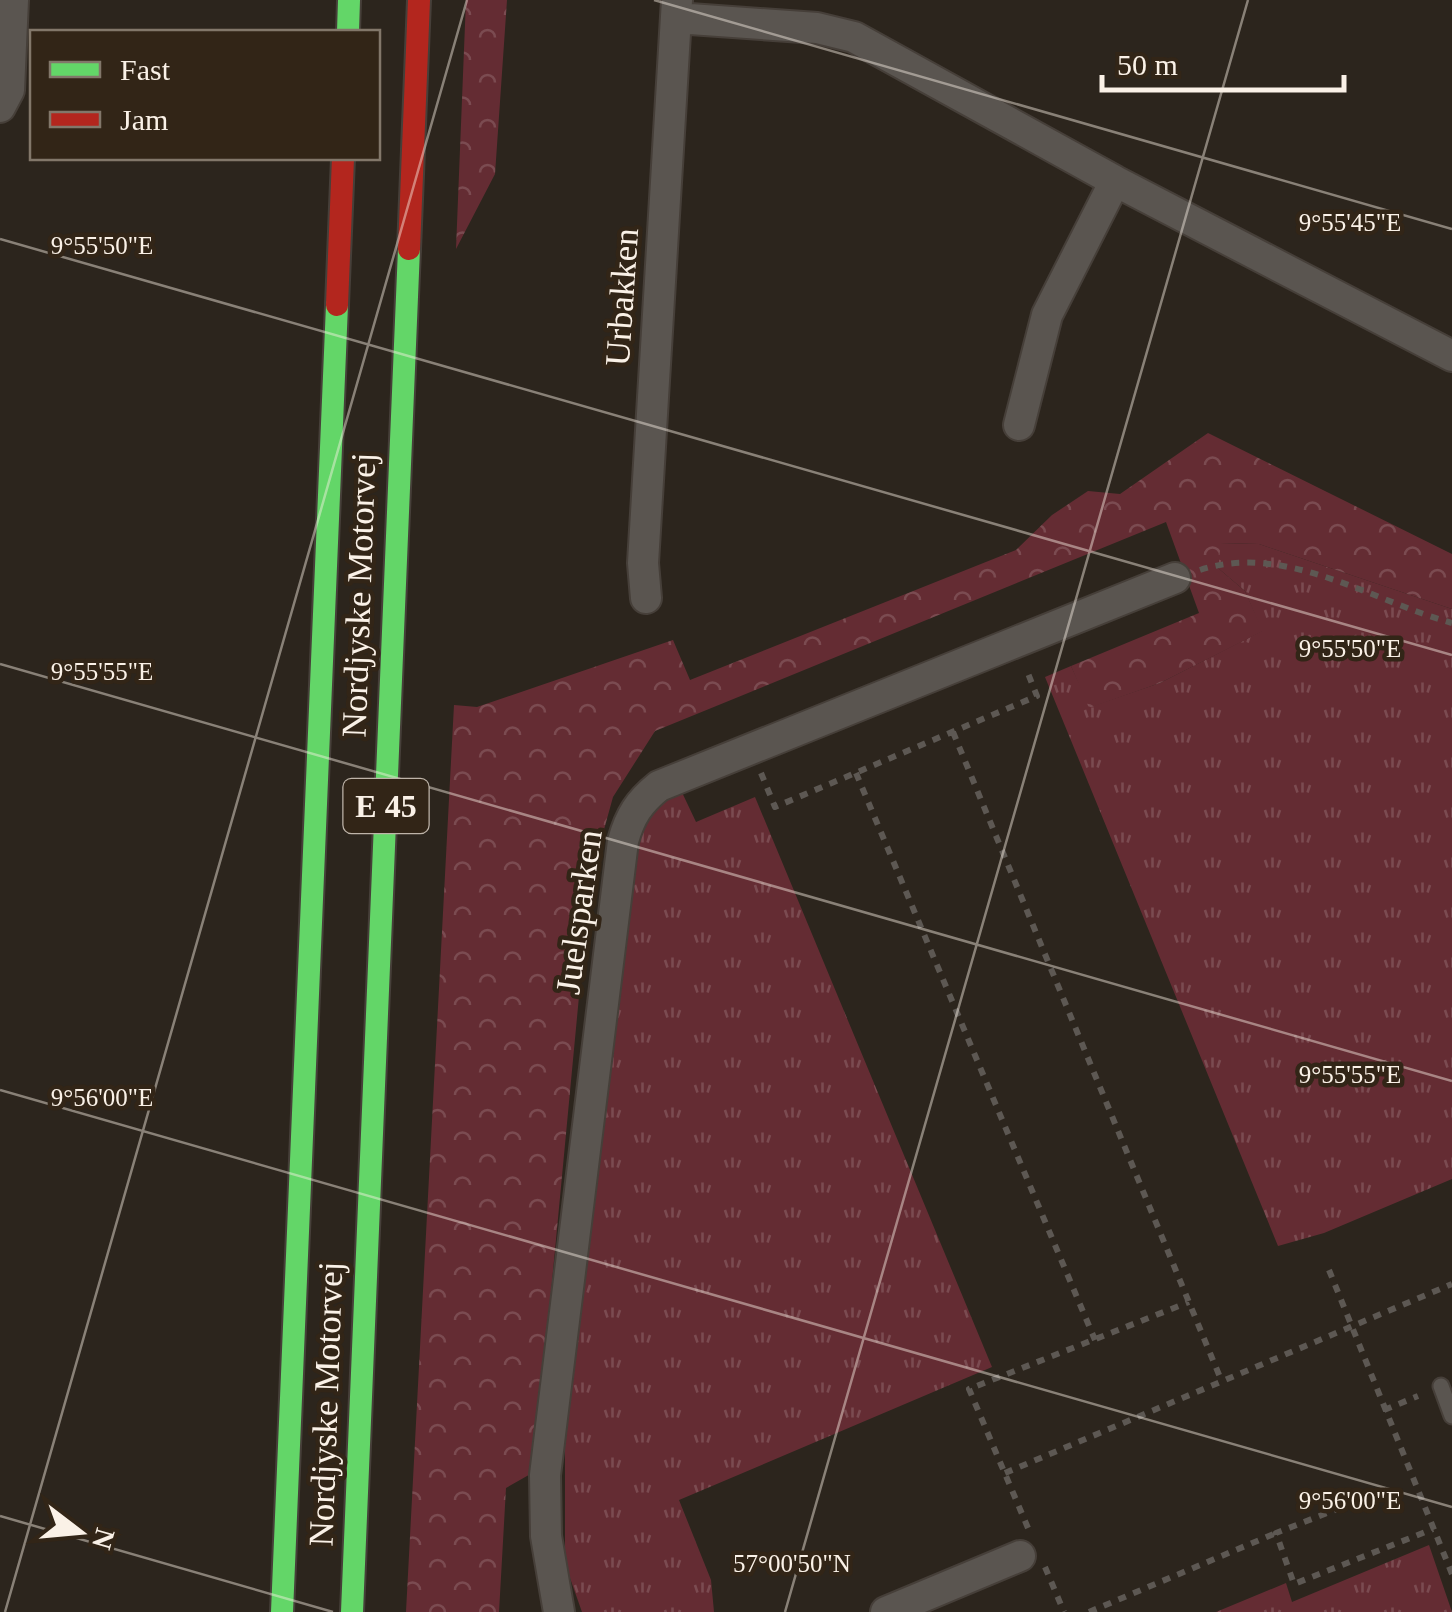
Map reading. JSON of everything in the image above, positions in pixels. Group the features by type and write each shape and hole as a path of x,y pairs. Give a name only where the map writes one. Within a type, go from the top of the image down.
{"highway":[{"path":"348,30 349,0"},
{"name":"Nordjyske Motorvej","path":"352,1612 419,0"},
{"name":"Nordjyske Motorvej","path":"282,1612 342,160"}],"street":[{"path":"0,107 10,90 13,0"},
{"path":"677,9 817,28 854,37 1115,181 1452,356"},
{"name":"Urbakken","path":"646,598 642,563 677,9"},
{"path":"1019,425 1046,316 1115,181"},
{"name":"Juelsparken","path":"559,1612 546,1536 545,1475 623,842 641,801 659,786 1175,578"},
{"path":"886,1612 1031,1551"}],"lane":[{"path":"1440,1386 1452,1416"}],"path":[{"path":"1175,578 1222,563 1294,568 1452,623"},
{"path":"751,749 775,806 1037,696 1015,642"},
{"path":"953,732 1222,1382"},
{"path":"856,772 1094,1340"},
{"path":"1329,1270 1452,1574"},
{"path":"1005,1473 1452,1284"},
{"path":"1064,1612 1031,1551 1005,1473 969,1390 1189,1302"},
{"path":"1384,1410 1418,1396"},
{"path":"1088,1612 1386,1490"},
{"path":"1276,1533 1294,1584 1433,1528"}],"green space":[{"path":"466,0 507,0 495,174 456,249"},
{"path":"1208,433 1452,554 1452,609 1259,544 1221,543 1218,568 1245,591 1263,631 1160,683 1089,708 1071,666 1199,613 1166,522 655,731 613,797 590,880 534,1472 506,1488 499,1612 406,1612 454,705 477,707 673,640 690,680 1016,550 1052,515 1088,491 1120,494"},
{"path":"1220,543 1259,544 1452,609 1452,1179 1324,1233 1278,1246 1045,677 1071,666 1090,707 1160,683 1262,631 1245,591 1218,568"},
{"path":"678,784 696,822 755,797 992,1367 679,1500 711,1580 714,1612 582,1612 565,1564 565,1410 634,827"},
{"path":"1429,1545 1452,1612 1216,1612 1286,1583 1292,1602"}],"traffic: fast":[{"path":"348,30 349,0"},
{"path":"352,1612 409,249"},
{"path":"282,1612 337,305"}],"traffic: jam":[{"path":"409,249 419,0"},
{"path":"337,305 343,160"}]}
